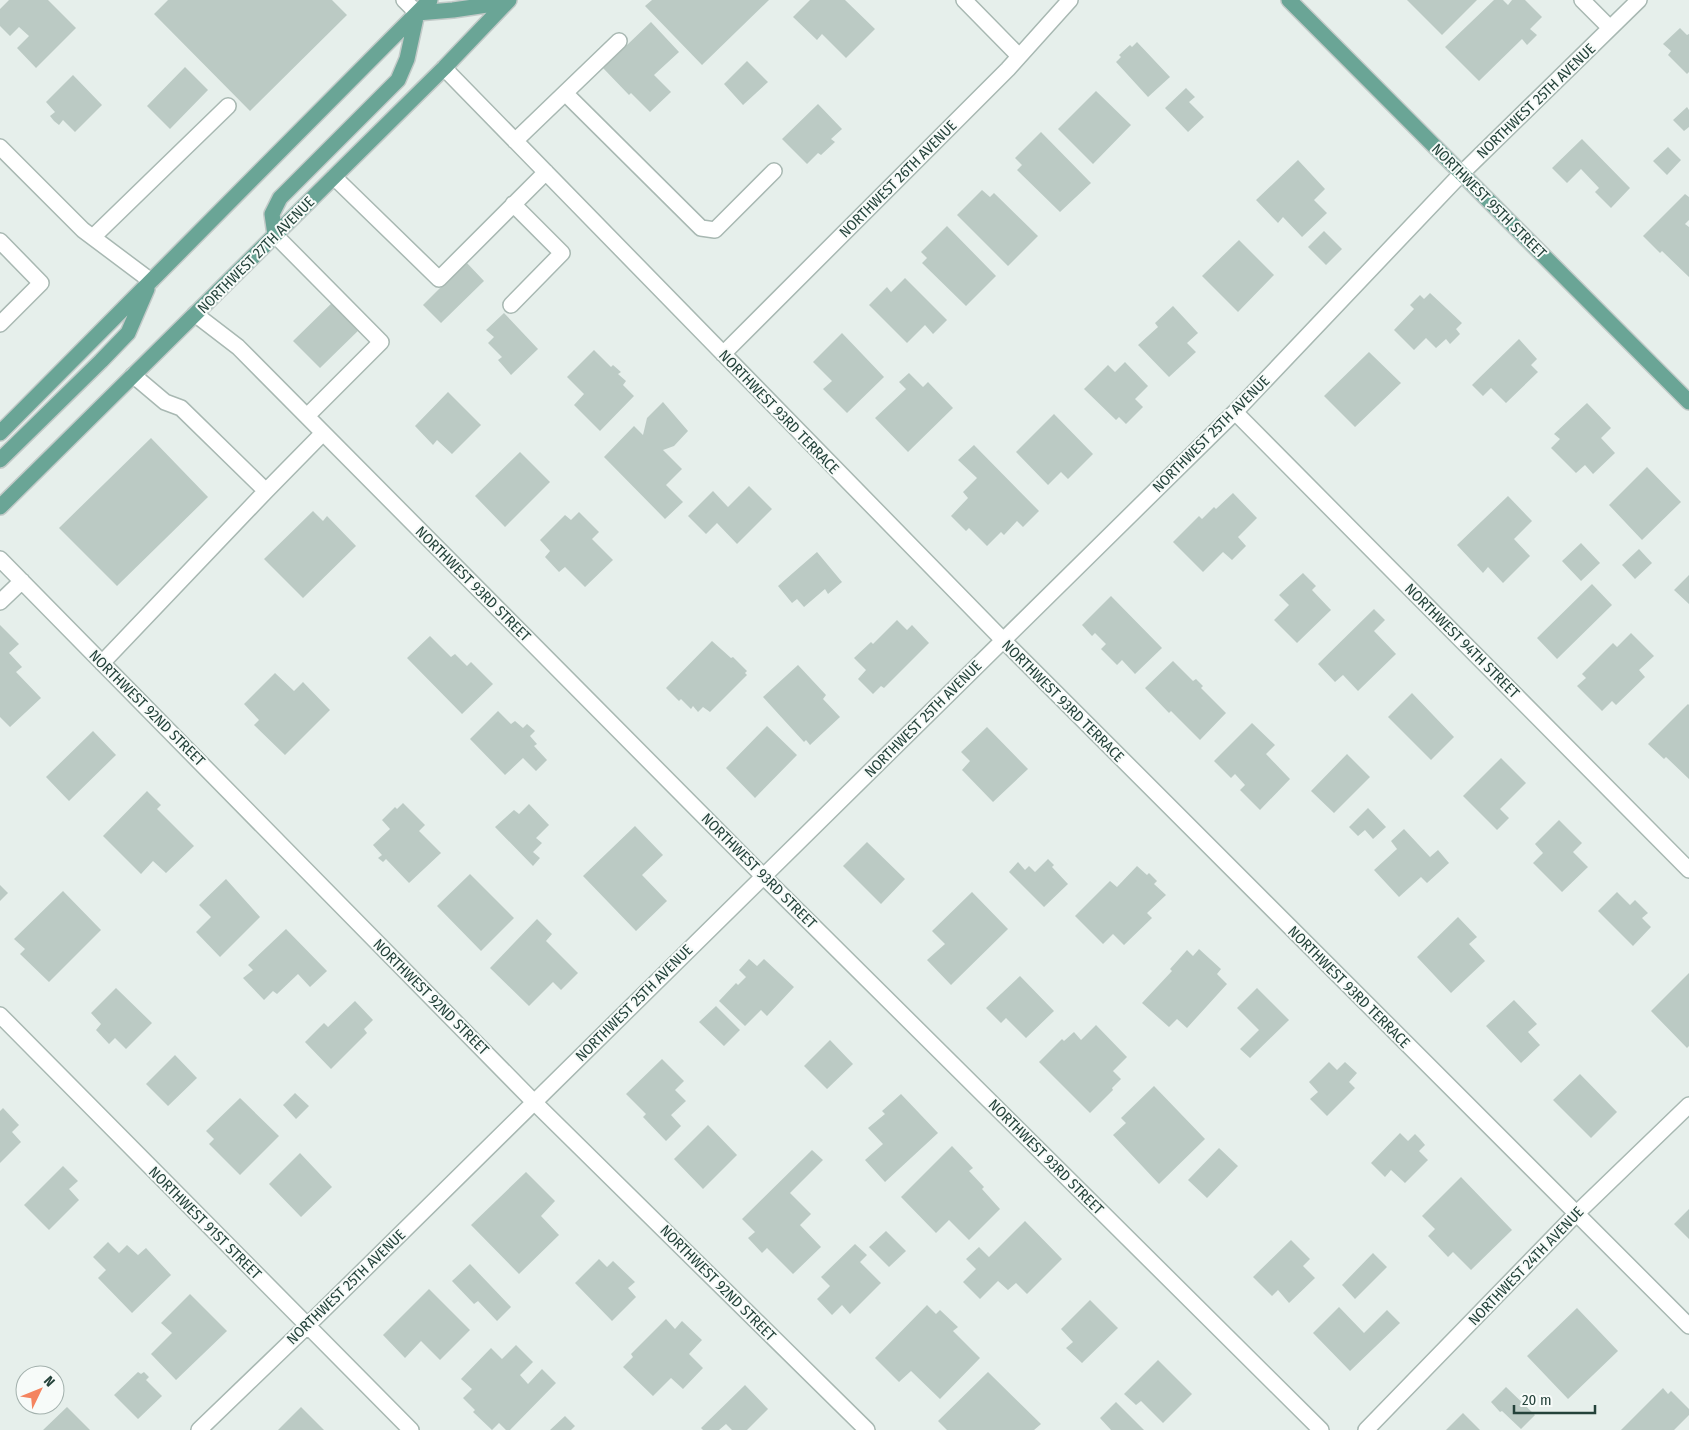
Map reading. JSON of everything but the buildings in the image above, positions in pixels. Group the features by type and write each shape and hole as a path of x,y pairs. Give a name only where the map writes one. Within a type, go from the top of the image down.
{"main road":[{"path":"0,433 430,0"},
{"name":"NORTHWEST 95TH STREET","path":"1290,0 1689,402"},
{"path":"417,13 453,10 508,1"},
{"name":"NORTHWEST 27TH AVENUE","path":"0,507 444,68 508,1"},
{"path":"275,235 272,214 280,198 398,80 407,59 417,13"},
{"path":"0,460 128,333 151,281"}],"street":[{"path":"404,0 417,13"},
{"path":"964,0 1019,56"},
{"name":"NORTHWEST 26TH AVENUE","path":"723,354 1019,56 1070,0"},
{"path":"1582,0 1610,28"},
{"name":"NORTHWEST 25TH AVENUE","path":"199,1430 307,1326 1235,412 1462,173 1639,0"},
{"path":"515,141 619,41"},
{"name":"NORTHWEST 93RD TERRACE","path":"444,68 1003,640 1689,1326"},
{"path":"566,93 701,228 715,230 774,171"},
{"path":"93,237 228,106"},
{"path":"0,146 83,230 151,281"},
{"path":"334,177 439,279 546,172"},
{"path":"511,305 562,253 513,204"},
{"path":"275,235 381,342 307,416"},
{"path":"0,241 41,283 0,324"},
{"name":"NORTHWEST 93RD STREET","path":"195,314 238,347 763,876 1321,1430"},
{"path":"133,375 165,402 181,408 266,491"},
{"name":"NORTHWEST 94TH STREET","path":"1235,412 1689,870"},
{"path":"102,663 323,433"},
{"name":"NORTHWEST 92ND STREET","path":"0,559 534,1102 867,1430"},
{"path":"0,602 22,581"},
{"name":"NORTHWEST 91ST STREET","path":"0,1015 411,1430"},
{"name":"NORTHWEST 24TH AVENUE","path":"1366,1430 1576,1214 1689,1105"}]}
